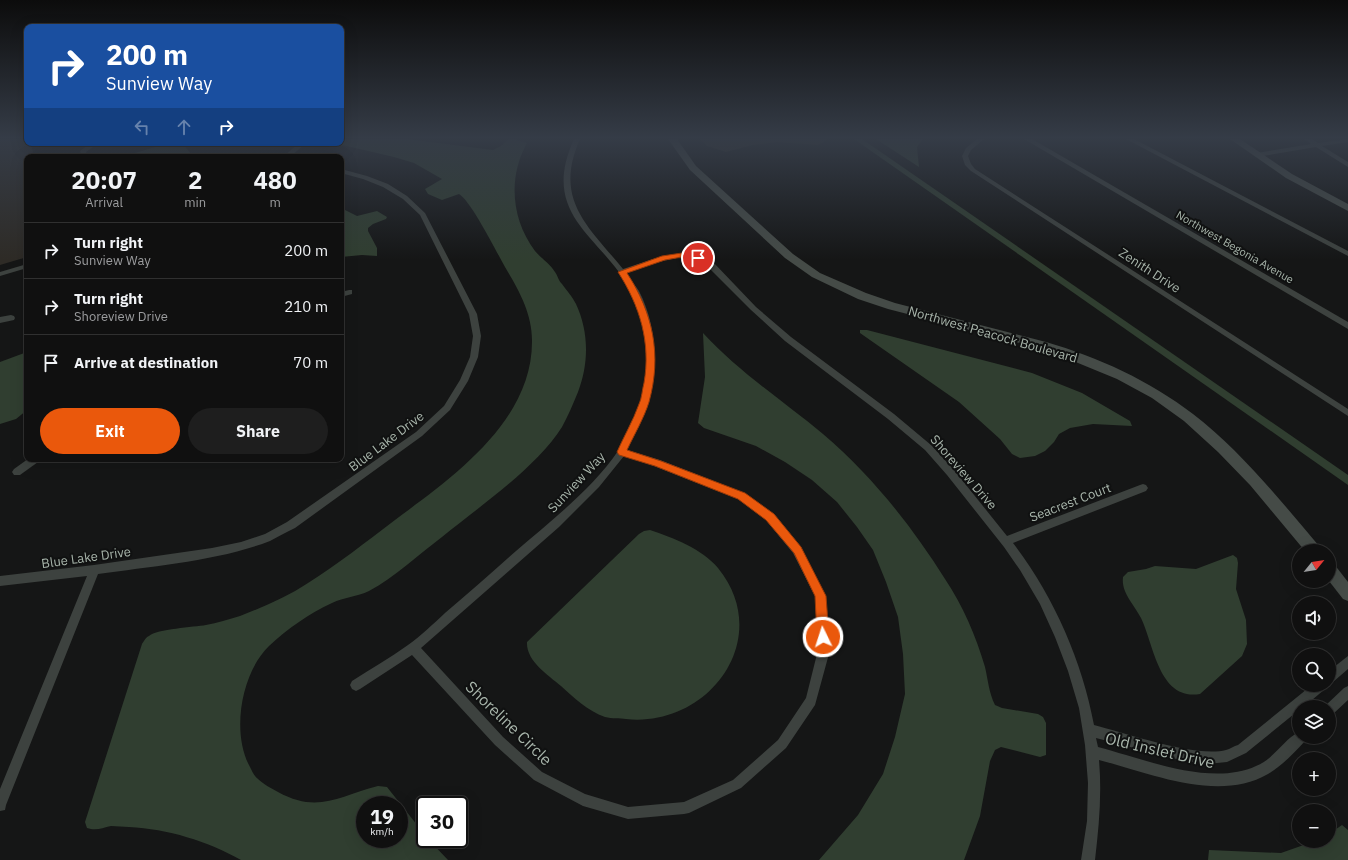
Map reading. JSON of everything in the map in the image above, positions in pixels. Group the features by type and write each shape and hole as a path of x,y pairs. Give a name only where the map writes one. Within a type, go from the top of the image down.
{"street":[{"name":"Blue Lake Drive","path":"0,581 94,570 212,552 241,546 268,537 304,516 419,434 447,408 460,388 474,357 477,336 473,314 423,214 412,202 384,184 371,179"},
{"name":"Sunview Way","path":"356,685 413,648 555,524 596,484 622,452 644,403 650,373 650,343 645,318 635,291 622,272 578,218 570,200 567,179"},
{"name":"Northwest Peacock Boulevard","path":"705,179 789,256 816,275 862,296 892,306 1046,346 1070,354 1099,365 1158,397 1189,418 1215,441 1239,465 1309,544"},
{"name":"Zenith Drive","path":"988,179 1348,413"},
{"name":"Northwest Begonia Avenue","path":"1097,179 1348,326"},
{"path":"1205,179 1348,254"},
{"path":"1295,179 1348,208"},
{"name":"Shoreview Drive","path":"622,272 664,258 682,255 698,258 710,264 773,326 794,344 882,409 921,441 950,472 1005,541 1024,567 1068,650 1081,692 1090,730 1093,752 1094,811 1088,860"},
{"path":"0,274 24,267"},
{"path":"344,294 349,292"},
{"path":"0,320 11,318"},
{"name":"Shoreline Circle","path":"413,648 499,741 538,776 583,800 628,813 684,808 737,784 782,744 811,701 824,650 820,596 797,550 770,517 741,496 657,463 622,452"},
{"path":"17,472 31,462"},
{"name":"Seacrest Court","path":"1005,541 1143,488"},
{"path":"1336,568 1348,579"},
{"path":"0,805 94,570"},
{"path":"1336,578 1348,594"},
{"path":"1336,672 1348,662"},
{"name":"Old Inslet Drive","path":"1309,700 1315,692"},
{"path":"1336,703 1348,692"},
{"name":"Old Inslet Drive","path":"1090,730 1184,755 1207,758 1227,756 1242,749 1292,714"},
{"name":"Old Inslet Drive","path":"1093,752 1192,778 1225,780 1237,779 1257,773 1268,767 1293,744"}],"shaded area":[{"path":"0,179 24,179 24,258 0,265"},
{"path":"442,179 516,179 515,198 517,212 527,239 535,251 553,269 574,301 580,315 586,348 586,359 582,381 562,427 538,457 523,472 388,579 369,591 337,601 324,607 299,622 269,646 259,658 246,687 240,721 244,753 254,775 267,786 278,792 305,802 317,802 340,798 378,786 387,787 394,796 356,796 356,848 408,848 408,814 416,824 416,848 437,848 448,860 241,860 215,847 173,833 144,828 116,826 96,829 87,828 85,822 142,644 147,637 160,632 206,625 240,616 283,597 308,583 341,561 464,466 486,444 504,421 519,396 529,369 532,340 530,320 515,284 483,227 464,198 459,194 442,200 428,194 425,189"},
{"path":"344,210 357,216 377,211 387,217 386,219 373,224 368,228 368,231 377,248 377,256 362,255 344,257"},
{"path":"860,330 867,330 1032,373 1082,393 1130,421 1132,426 1093,424 1070,428 1059,434 1054,442 1045,451 1035,456 1020,458 1012,454 1000,439 959,402 860,333"},
{"path":"703,333 746,373 841,450 890,502 932,559 958,600 977,644 985,667 991,696 995,705 1002,708 1038,714 1043,717 1046,723 1046,755 1040,757 1001,747 995,750 990,761 980,816 964,860 819,860 858,815 883,774 895,737 905,694 903,654 898,617 873,550 837,502 812,480 785,462 756,446 704,428 698,423 705,377"},
{"path":"24,353 24,412 16,419 0,424 0,362"},
{"path":"650,530 677,540 695,549 718,568 734,595 739,622 736,649 724,673 707,694 683,709 656,718 626,719 605,717 582,704 544,672 530,655 527,642 639,534"},
{"path":"1233,555 1237,558 1238,563 1236,589 1246,620 1247,644 1242,656 1200,694 1186,694 1175,689 1160,669 1146,629 1126,593 1123,577 1128,572 1155,566 1196,569"},
{"path":"1342,825 1348,830 1348,860 1208,860 1209,850 1281,853 1295,848 1336,848 1336,829"}],"waterway":[{"path":"915,179 1348,481"}],"route":[{"path":"698,258 682,255 664,258 622,272 635,291 645,318 650,343 650,373 644,403 622,452 657,463 741,496 770,517 797,550 820,596 823,637"}]}
